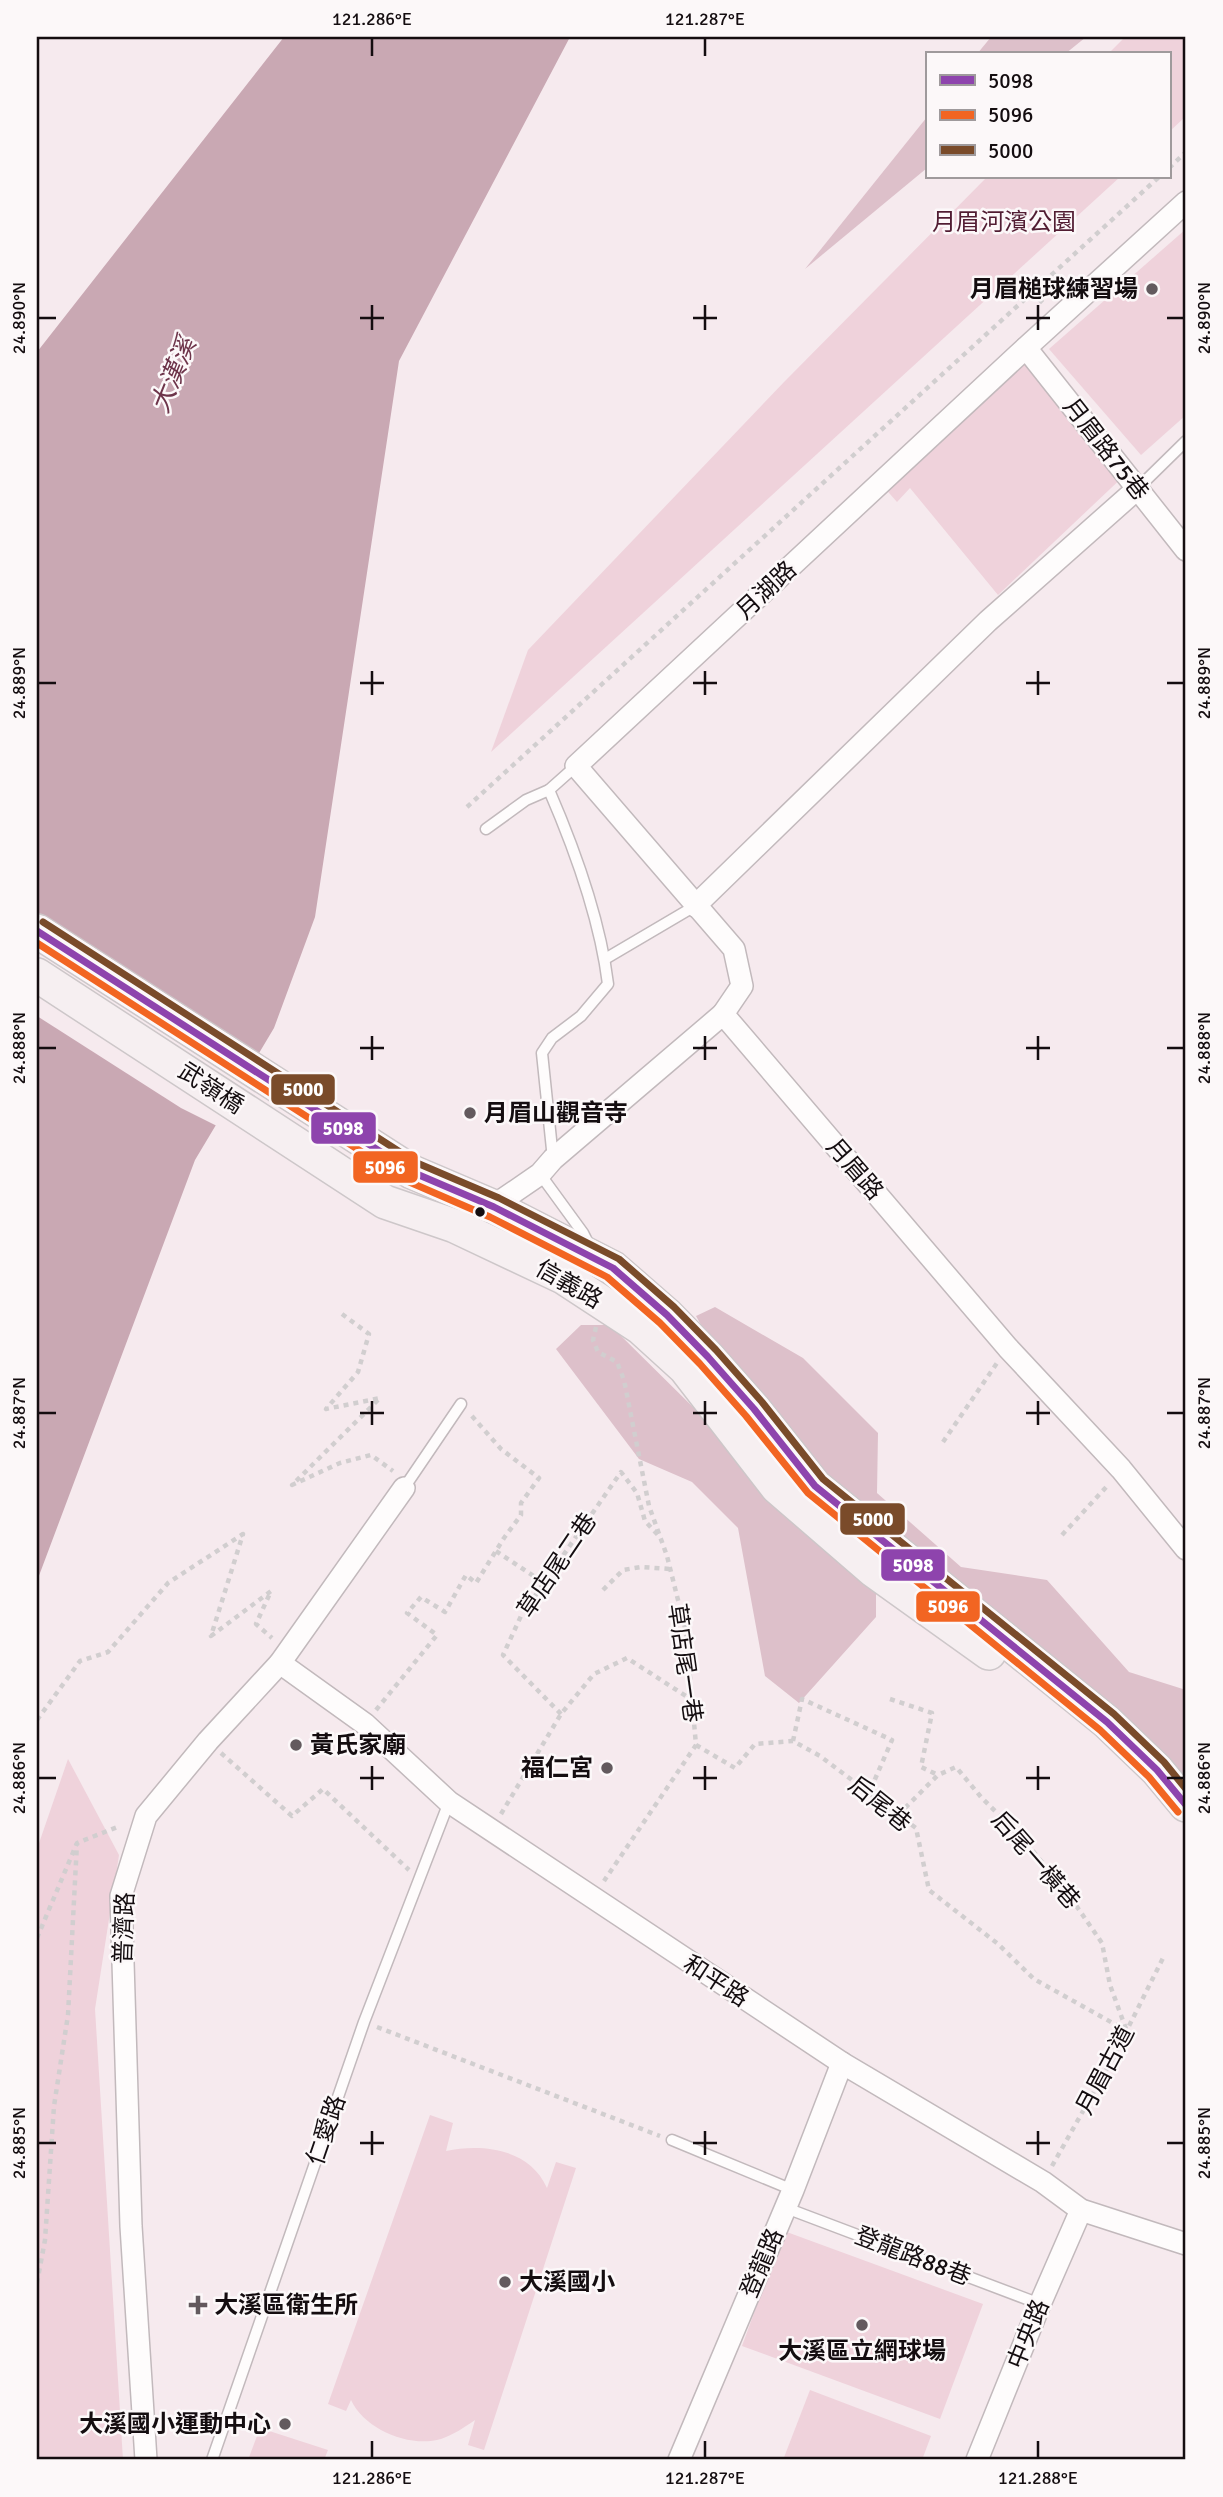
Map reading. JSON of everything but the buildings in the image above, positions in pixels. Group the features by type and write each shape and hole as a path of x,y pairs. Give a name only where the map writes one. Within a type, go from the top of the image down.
{"main road":[{"name":"武嶺橋","path":"37,931 412,1172"},
{"name":"武嶺橋","path":"37,975 385,1202"},
{"name":"信義路","path":"412,1172 494,1207 613,1268 708,1357 754,1409 815,1486 1107,1722 1157,1770 1186,1805"},
{"name":"信義路","path":"385,1202 455,1226 563,1277 640,1328 685,1368 777,1487 873,1570 1064,1706 1137,1772 1186,1833"}],"street":[{"name":"月湖路","path":"576,766 1186,202"},
{"name":"月眉路75巷","path":"1026,348 1186,550"},
{"path":"695,906 988,621 1137,489"},
{"path":"455,1226 494,1207 546,1167 723,1014 743,986 734,949 576,766"},
{"name":"月眉路","path":"723,1014 1008,1348 1121,1469 1186,1549"},
{"name":"普濟路","path":"146,2460 131,2226 121,1896 146,1816 208,1741 280,1663 406,1485"},
{"name":"和平路","path":"280,1663 365,1724 449,1802 842,2063 1043,2182 1082,2210 1186,2244"},
{"name":"登龍路","path":"679,2460 790,2199 842,2063"},
{"name":"中央路","path":"977,2460 1040,2304 1082,2210"}],"lane":[{"path":"1137,489 1186,441"},
{"path":"486,829 526,800 549,790 576,766"},
{"path":"549,790 565,828 600,935 608,984 581,1016 552,1038 542,1053 546,1167 595,1259"},
{"path":"605,960 695,906"},
{"path":"406,1485 461,1404"},
{"name":"仁愛路","path":"212,2460 363,2022 449,1802"},
{"name":"登龍路88巷","path":"671,2140 790,2199 1040,2304"}],"path":[{"path":"1170,167 1186,152"},
{"path":"467,807 1158,178"},
{"path":"342,1314 369,1334 358,1372 326,1409 380,1398 292,1485 340,1463 372,1455 406,1485"},
{"path":"943,1442 1008,1348"},
{"name":"草店尾一巷","path":"592,1899 696,1745 686,1632 670,1570 649,1506 624,1380 617,1362"},
{"path":"365,1724 437,1635 407,1613 421,1597 445,1612 466,1575 476,1583 521,1515 521,1503 539,1478 501,1449 461,1404"},
{"path":"1062,1535 1121,1469"},
{"name":"草店尾二巷","path":"561,1714 503,1655 521,1616 621,1472 637,1493 645,1521 659,1535"},
{"path":"37,1720 80,1661 108,1652 168,1583 243,1534 211,1636 271,1591 256,1624 272,1638 280,1663"},
{"path":"496,1550 544,1583"},
{"path":"603,1590 623,1570 640,1567 670,1570"},
{"path":"492,1830 561,1714 594,1674 626,1658 692,1700"},
{"path":"696,1745 736,1768 755,1744 793,1741 802,1699 892,1740 869,1793"},
{"path":"890,1699 932,1713 921,1767 938,1775 898,1815"},
{"path":"208,1741 292,1816 323,1788 420,1881"},
{"name":"后尾巷","path":"793,1741 820,1756 916,1828 929,1890 998,1944 1034,1979 1127,2031"},
{"name":"后尾一橫巷","path":"938,1775 956,1767 1024,1841 1073,1901 1102,1943 1110,1985 1127,2031"},
{"path":"37,1938 77,1843 146,1816"},
{"path":"37,2283 46,2240 54,2106 68,2015 77,1843"},
{"name":"月眉古道","path":"1043,2182 1127,2031 1164,1956"},
{"path":"363,2022 671,2140"}],"green space":[{"path":"1125,37 1186,37 1186,116 1170,131 1170,52 1110,52"},
{"name":"月眉河濱公園","path":"986,178 1119,178 491,752 528,650 785,381"},
{"name":"月眉槌球練習場","path":"1186,229 1186,415 1141,455 1049,349"},
{"path":"1026,351 1128,472 998,595 910,488 897,502 882,485"},
{"path":"68,1759 119,1855 95,2009 123,2460 37,2460 37,1849"},
{"path":"430,2115 453,2123 446,2151 475,2148 504,2152 529,2165 547,2188 556,2162 576,2168 484,2450 468,2445 475,2420 441,2439 416,2441 403,2439 377,2428 358,2411 351,2400 346,2411 328,2404"},
{"name":"大溪區立網球場","path":"784,2231 983,2304 940,2419 742,2346"},
{"path":"810,2390 931,2436 922,2460 783,2460"},
{"name":"大溪國小運動中心","path":"260,2428 328,2450 324,2460 248,2460"}],"shaded area":[{"path":"991,37 1086,37 1067,52 979,52"},
{"path":"926,118 926,169 805,269"},
{"path":"715,1307 803,1358 878,1433 877,1493 961,1567 1047,1580 1129,1672 1186,1690 1186,1790 819,1473 717,1354 696,1316"},
{"path":"581,1325 610,1325 876,1588 876,1617 799,1703 765,1676 738,1528 692,1482 639,1459 556,1349"}],"water":[{"name":"大漢溪","path":"284,37 570,37 399,361 315,917 274,1028 195,1160 37,1581 37,352"}],"pier":[{"path":"37,920 259,1061 219,1127 181,1108 37,1016"}],"transit line":[{"name":"5000","path":"43,922 417,1163 499,1198 619,1259 674,1307 716,1350 762,1402 823,1479 1114,1714 1164,1762 1186,1789"},
{"name":"5098","path":"37,931 412,1172 494,1207 613,1268 667,1315 708,1357 754,1409 815,1486 1107,1722 1157,1770 1186,1805"},
{"name":"5096","path":"37,943 407,1181 490,1217 607,1277 660,1323 700,1364 808,1493 1100,1730 1149,1777 1178,1812"}],"place":[{"name":"月眉槌球練習場","path":"1152,289"},
{"name":"月眉山觀音寺","path":"470,1113"},
{"name":"黃氏家廟","path":"296,1745"},
{"name":"福仁宮","path":"607,1768"},
{"name":"大溪國小","path":"505,2282"},
{"name":"大溪區衛生所","path":"198,2305"},
{"name":"大溪區立網球場","path":"862,2325"},
{"name":"大溪國小運動中心","path":"285,2424"}]}
